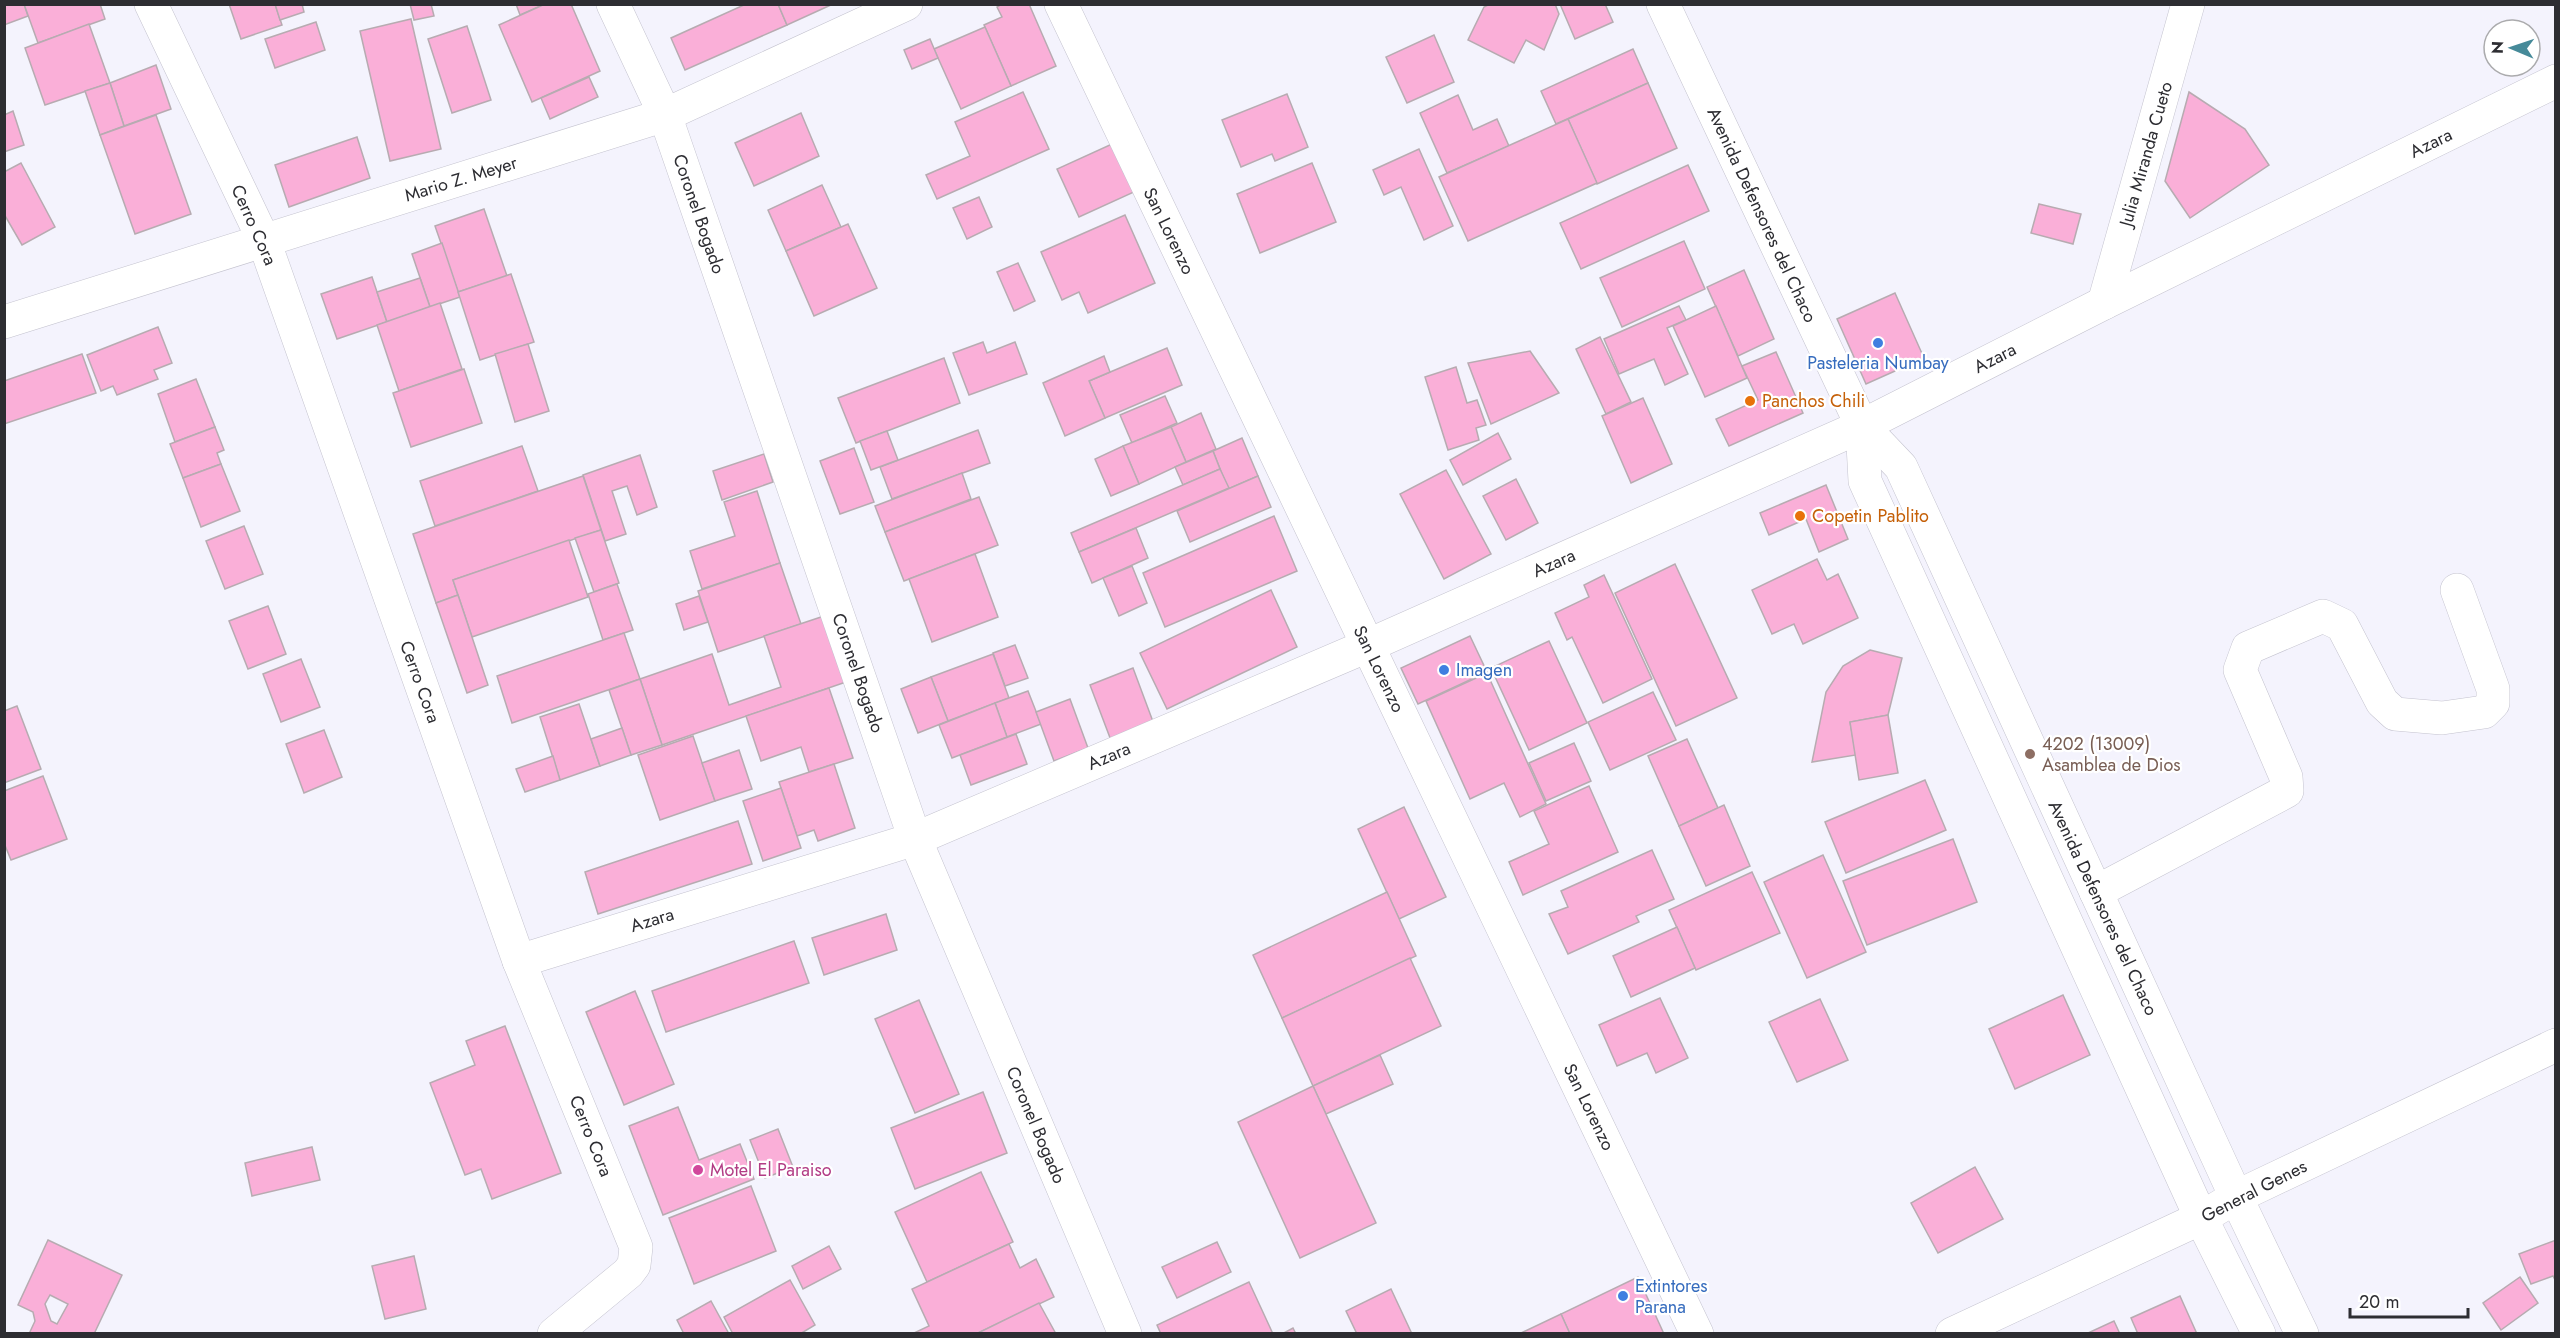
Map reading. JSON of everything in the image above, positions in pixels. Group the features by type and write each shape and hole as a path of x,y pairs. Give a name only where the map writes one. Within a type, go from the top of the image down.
{"street":[{"name":"Cerro Cora","path":"151,4 264,241 519,961 636,1247 634,1265 628,1273 554,1334"},
{"name":"Coronel Bogado","path":"613,4 664,115 915,839 1125,1334"},
{"name":"Mario Z. Meyer","path":"4,322 664,115 906,4"},
{"name":"San Lorenzo","path":"1061,4 1697,1334"},
{"name":"Avenida Defensores del Chaco","path":"1663,4 1862,426 1901,466 2236,1197 2302,1334"},
{"name":"Julia Miranda Cueto","path":"2104,303 2188,4"},
{"name":"Azara","path":"519,961 915,839 1367,646 1862,426 2104,303 2556,81"},
{"name":"Avenida Defensores del Chaco","path":"1862,426 1864,481 2202,1218 2259,1334"},
{"path":"2096,892 2287,790 2286,777 2240,670 2241,660 2247,648 2323,616 2342,625 2382,702 2395,714 2442,718 2484,712 2493,703 2493,688 2457,590"},
{"name":"General Genes","path":"1952,1334 2202,1218 2236,1197 2556,1046"}],"building":[{"path":"4,4 24,4 28,16 4,25"},
{"path":"24,4 100,4 105,19 38,43"},
{"path":"229,4 275,4 282,25 241,39"},
{"path":"275,4 302,4 304,12 280,20"},
{"path":"410,4 431,4 434,16 414,20"},
{"path":"516,4 545,4 520,15"},
{"path":"545,4 571,4 600,71 532,102 499,25"},
{"path":"746,4 778,4 787,25 685,70 671,38"},
{"path":"778,4 833,4 787,25"},
{"path":"1002,4 1029,4 1056,66 1011,86 984,25 1002,17 997,7"},
{"path":"1490,4 1555,4 1559,14 1544,50 1526,40 1514,63 1468,40 1484,7"},
{"path":"1560,4 1605,4 1613,22 1575,39"},
{"path":"411,19 441,149 390,161 360,31"},
{"path":"316,22 325,50 275,68 265,39"},
{"path":"89,24 110,83 45,105 25,48"},
{"path":"467,26 491,100 452,113 428,39"},
{"path":"985,27 1011,86 961,109 934,49"},
{"path":"1434,35 1454,82 1407,103 1386,57"},
{"path":"930,39 938,58 912,69 904,50"},
{"path":"1633,49 1648,83 1556,124 1541,91"},
{"path":"156,65 171,109 124,126 110,83"},
{"path":"589,77 598,97 550,119 541,98"},
{"path":"110,83 124,126 100,135 85,91"},
{"path":"1648,83 1677,148 1597,184 1568,119"},
{"path":"1023,92 1049,149 937,199 926,175 970,156 955,122"},
{"path":"2189,92 2245,129 2269,165 2190,218 2165,181"},
{"path":"1287,94 1308,147 1275,161 1272,154 1241,167 1222,120"},
{"path":"1458,95 1473,130 1497,119 1509,146 1447,173 1420,113"},
{"path":"13,111 24,145 4,152 4,115"},
{"path":"801,113 819,156 754,186 735,143"},
{"path":"156,115 191,214 135,234 100,135"},
{"path":"1568,119 1597,183 1468,241 1439,177"},
{"path":"357,137 370,178 289,207 275,165"},
{"path":"1112,144 1134,192 1079,217 1057,169"},
{"path":"1419,149 1453,226 1424,240 1401,187 1384,195 1373,170"},
{"path":"21,163 55,227 22,245 4,214 4,172"},
{"path":"1312,163 1336,222 1260,253 1237,194"},
{"path":"1688,165 1709,211 1581,269 1560,223"},
{"path":"822,185 841,227 786,251 768,210"},
{"path":"979,197 992,227 967,239 953,208"},
{"path":"2039,204 2081,214 2073,244 2031,233"},
{"path":"484,209 507,276 458,292 435,226"},
{"path":"1125,215 1155,283 1088,313 1079,292 1062,300 1041,252"},
{"path":"848,224 877,288 814,316 786,251"},
{"path":"1684,241 1705,289 1622,327 1600,278"},
{"path":"442,243 460,297 430,307 412,254"},
{"path":"1018,263 1035,301 1014,311 997,272"},
{"path":"1744,270 1774,339 1738,356 1707,287"},
{"path":"511,274 534,342 480,360 458,292"},
{"path":"372,277 387,322 337,339 321,294"},
{"path":"420,278 430,307 387,322 377,292"},
{"path":"1895,293 1924,358 1866,384 1837,319"},
{"path":"440,303 462,369 399,391 377,325"},
{"path":"1679,306 1686,320 1667,328 1688,374 1665,385 1654,359 1619,374 1604,339"},
{"path":"1716,306 1747,378 1705,397 1673,326"},
{"path":"158,327 172,363 154,370 158,379 117,395 113,386 101,391 87,355"},
{"path":"1600,337 1631,402 1606,414 1576,349"},
{"path":"983,342 987,353 1015,342 1027,374 969,395 953,353"},
{"path":"528,344 549,411 515,422 495,354"},
{"path":"1167,348 1182,385 1105,418 1089,381"},
{"path":"1530,351 1559,393 1491,424 1468,363"},
{"path":"1776,352 1803,413 1729,446 1716,419 1758,400 1742,366"},
{"path":"82,354 96,393 4,424 4,381"},
{"path":"1104,356 1110,372 1089,381 1105,418 1065,436 1043,383"},
{"path":"944,358 960,403 856,443 838,398"},
{"path":"1456,367 1467,403 1477,400 1486,425 1476,428 1479,440 1448,450 1425,377"},
{"path":"464,369 482,423 411,447 393,393"},
{"path":"196,379 215,427 175,442 158,394"},
{"path":"1165,396 1177,423 1132,443 1120,415"},
{"path":"1643,398 1672,464 1631,483 1602,416"},
{"path":"1201,413 1216,449 1186,462 1171,427"},
{"path":"215,427 224,450 217,453 221,464 183,478 170,444"},
{"path":"1171,427 1186,462 1139,484 1123,446"},
{"path":"978,430 990,463 892,499 880,467"},
{"path":"887,431 898,460 871,470 860,441"},
{"path":"1498,433 1511,459 1463,485 1450,460"},
{"path":"1242,438 1258,476 1228,489 1213,451"},
{"path":"522,446 538,491 435,526 420,481"},
{"path":"1123,446 1139,484 1111,496 1095,459"},
{"path":"854,448 874,502 840,514 820,461"},
{"path":"1213,451 1220,469 1183,485 1175,467"},
{"path":"764,454 773,482 722,500 713,471"},
{"path":"640,455 657,507 637,515 627,486 612,491 626,534 605,541 583,475"},
{"path":"221,464 240,511 201,527 183,478"},
{"path":"1220,469 1229,488 1079,552 1071,533"},
{"path":"1446,470 1491,554 1444,579 1400,494"},
{"path":"962,473 971,499 885,532 875,506"},
{"path":"583,476 601,530 453,580 458,595 436,603 413,534"},
{"path":"1258,476 1271,507 1190,542 1177,511"},
{"path":"1516,479 1538,523 1506,540 1483,496"},
{"name":"Copetin Pablito","path":"1826,485 1848,539 1819,552 1806,519 1769,535 1760,513"},
{"path":"757,491 780,563 702,589 690,551 735,536 724,502"},
{"path":"979,497 998,545 904,581 885,532"},
{"path":"1274,516 1297,571 1165,627 1143,573"},
{"path":"244,526 263,574 225,589 206,541"},
{"path":"1136,528 1148,558 1092,583 1079,552"},
{"path":"601,530 619,583 594,592 575,538"},
{"path":"569,540 588,597 472,637 453,580"},
{"path":"975,554 998,617 932,642 909,579"},
{"path":"1817,559 1827,580 1838,574 1858,618 1803,644 1794,624 1772,634 1752,590"},
{"path":"780,563 801,624 718,652 698,591"},
{"path":"1675,564 1737,698 1676,726 1615,593"},
{"path":"1132,566 1147,603 1119,616 1103,578"},
{"path":"1604,575 1652,679 1603,703 1572,637 1567,640 1555,613 1589,597 1584,585"},
{"path":"617,584 633,630 603,640 588,594"},
{"path":"1271,590 1297,647 1167,709 1140,653"},
{"path":"458,595 488,685 467,693 436,603"},
{"path":"699,596 708,622 684,630 676,604"},
{"path":"268,606 286,654 248,669 229,621"},
{"path":"824,616 846,682 662,745 640,679 712,654 729,705 781,687 764,636"},
{"path":"624,633 640,679 512,723 497,676"},
{"name":"Imagen","path":"1470,636 1487,672 1418,704 1401,668"},
{"path":"1549,641 1587,723 1529,750 1491,668"},
{"path":"1015,645 1028,678 1005,686 993,653"},
{"path":"1870,650 1902,658 1888,715 1850,722 1856,755 1812,762 1826,692 1843,666"},
{"path":"993,654 1009,698 948,721 931,677"},
{"path":"301,659 320,707 281,722 263,674"},
{"path":"1133,668 1155,727 1112,743 1090,685"},
{"path":"1487,673 1546,804 1520,817 1504,783 1470,799 1426,701"},
{"path":"931,677 948,721 918,733 901,689"},
{"path":"640,679 662,745 631,755 609,690"},
{"path":"829,688 853,758 809,772 801,747 761,761 746,716"},
{"path":"1028,691 1041,724 1007,737 995,703"},
{"path":"1653,692 1676,740 1610,770 1588,722"},
{"path":"1070,699 1088,748 1054,761 1036,712"},
{"path":"995,703 1007,737 952,758 939,725"},
{"path":"579,704 600,766 560,780 540,717"},
{"path":"17,706 41,769 4,783 4,711"},
{"path":"1888,715 1898,773 1859,780 1850,722"},
{"path":"622,728 631,755 600,766 591,739"},
{"path":"324,730 342,777 304,793 286,744"},
{"path":"1016,734 1027,764 971,785 960,755"},
{"path":"693,736 715,801 660,820 638,755"},
{"path":"1687,739 1718,808 1679,826 1648,756"},
{"path":"1574,743 1591,781 1546,801 1529,763"},
{"path":"739,750 752,789 715,801 702,763"},
{"path":"553,756 560,780 525,792 516,769"},
{"path":"834,764 855,828 818,841 814,830 797,836 779,782"},
{"path":"43,776 67,839 11,860 4,843 4,791"},
{"path":"1925,780 1946,830 1846,873 1825,822"},
{"path":"1589,786 1618,852 1523,895 1509,862 1549,844 1534,811"},
{"path":"781,788 801,848 763,861 743,801"},
{"path":"1724,805 1750,866 1706,886 1679,826"},
{"path":"1404,807 1446,897 1399,919 1358,829"},
{"path":"738,821 752,864 598,914 585,872"},
{"path":"1953,839 1977,902 1867,945 1843,881"},
{"path":"1652,850 1674,899 1636,916 1639,922 1568,954 1549,914 1568,907 1561,891"},
{"path":"1823,855 1866,952 1807,978 1764,882"},
{"path":"1752,872 1780,933 1696,970 1669,910"},
{"path":"1387,892 1416,956 1282,1018 1253,955"},
{"path":"886,914 897,950 824,975 812,938"},
{"path":"1677,927 1695,968 1631,997 1613,956"},
{"path":"794,941 809,983 666,1032 652,991"},
{"path":"1410,958 1441,1026 1313,1086 1282,1018"},
{"path":"635,991 674,1084 624,1105 586,1012"},
{"path":"2063,995 2090,1055 2015,1089 1989,1029"},
{"path":"1660,998 1688,1058 1656,1073 1647,1053 1617,1066 1599,1025"},
{"path":"1820,999 1848,1060 1797,1082 1769,1022"},
{"path":"919,1000 959,1094 915,1113 875,1019"},
{"path":"505,1026 561,1173 492,1199 481,1169 465,1175 430,1083 475,1065 466,1041"},
{"path":"1380,1055 1393,1084 1326,1114 1313,1086"},
{"path":"1313,1086 1376,1223 1300,1258 1238,1122"},
{"path":"983,1092 1007,1153 915,1189 891,1128"},
{"name":"Motel El Paraiso","path":"678,1107 699,1160 740,1144 754,1179 663,1215 629,1126"},
{"path":"778,1129 793,1167 765,1178 750,1140"},
{"path":"312,1147 320,1180 252,1196 245,1163"},
{"path":"1975,1167 2003,1219 1938,1253 1911,1203"},
{"path":"981,1172 1013,1242 927,1282 895,1212"},
{"path":"751,1186 776,1251 694,1284 669,1218"},
{"path":"48,1240 122,1275 94,1334 29,1334 35,1321 33,1312 18,1305","holes":["50,1295 68,1304 57,1324 51,1321 45,1304"]},
{"path":"2556,1240 2556,1282 2553,1276 2531,1284 2519,1254"},
{"path":"1217,1242 1231,1272 1177,1298 1162,1267"},
{"path":"1009,1244 1020,1268 1036,1259 1054,1297 976,1334 912,1334 929,1326 912,1289"},
{"path":"829,1246 841,1269 803,1289 792,1266"},
{"path":"414,1256 426,1309 385,1319 372,1266"},
{"name":"Extintores Parana","path":"1638,1277 1664,1334 1570,1334 1561,1314"},
{"path":"2520,1277 2538,1303 2501,1330 2483,1303"},
{"path":"790,1280 815,1325 800,1334 733,1334 724,1317"},
{"path":"1249,1282 1273,1334 1161,1334 1157,1325"},
{"path":"1391,1289 1412,1334 1357,1334 1346,1311"},
{"path":"2180,1296 2197,1334 2138,1334 2131,1318"},
{"path":"711,1301 729,1334 684,1334 677,1320"},
{"path":"1039,1303 1056,1334 976,1334"},
{"path":"1561,1314 1570,1334 1519,1334"},
{"path":"2114,1321 2120,1334 2088,1334 2088,1333"},
{"path":"1293,1328 1296,1334 1282,1334"}],"place":[{"name":"Pasteleria Numbay","path":"1878,343"},
{"name":"Panchos Chili","path":"1750,401"},
{"name":"Copetin Pablito","path":"1800,516"},
{"name":"Imagen","path":"1444,670"},
{"name":"4202 (13009) Asamblea de Dios","path":"2030,754"},
{"name":"Motel El Paraiso","path":"698,1170"},
{"name":"Extintores Parana","path":"1623,1296"}]}
